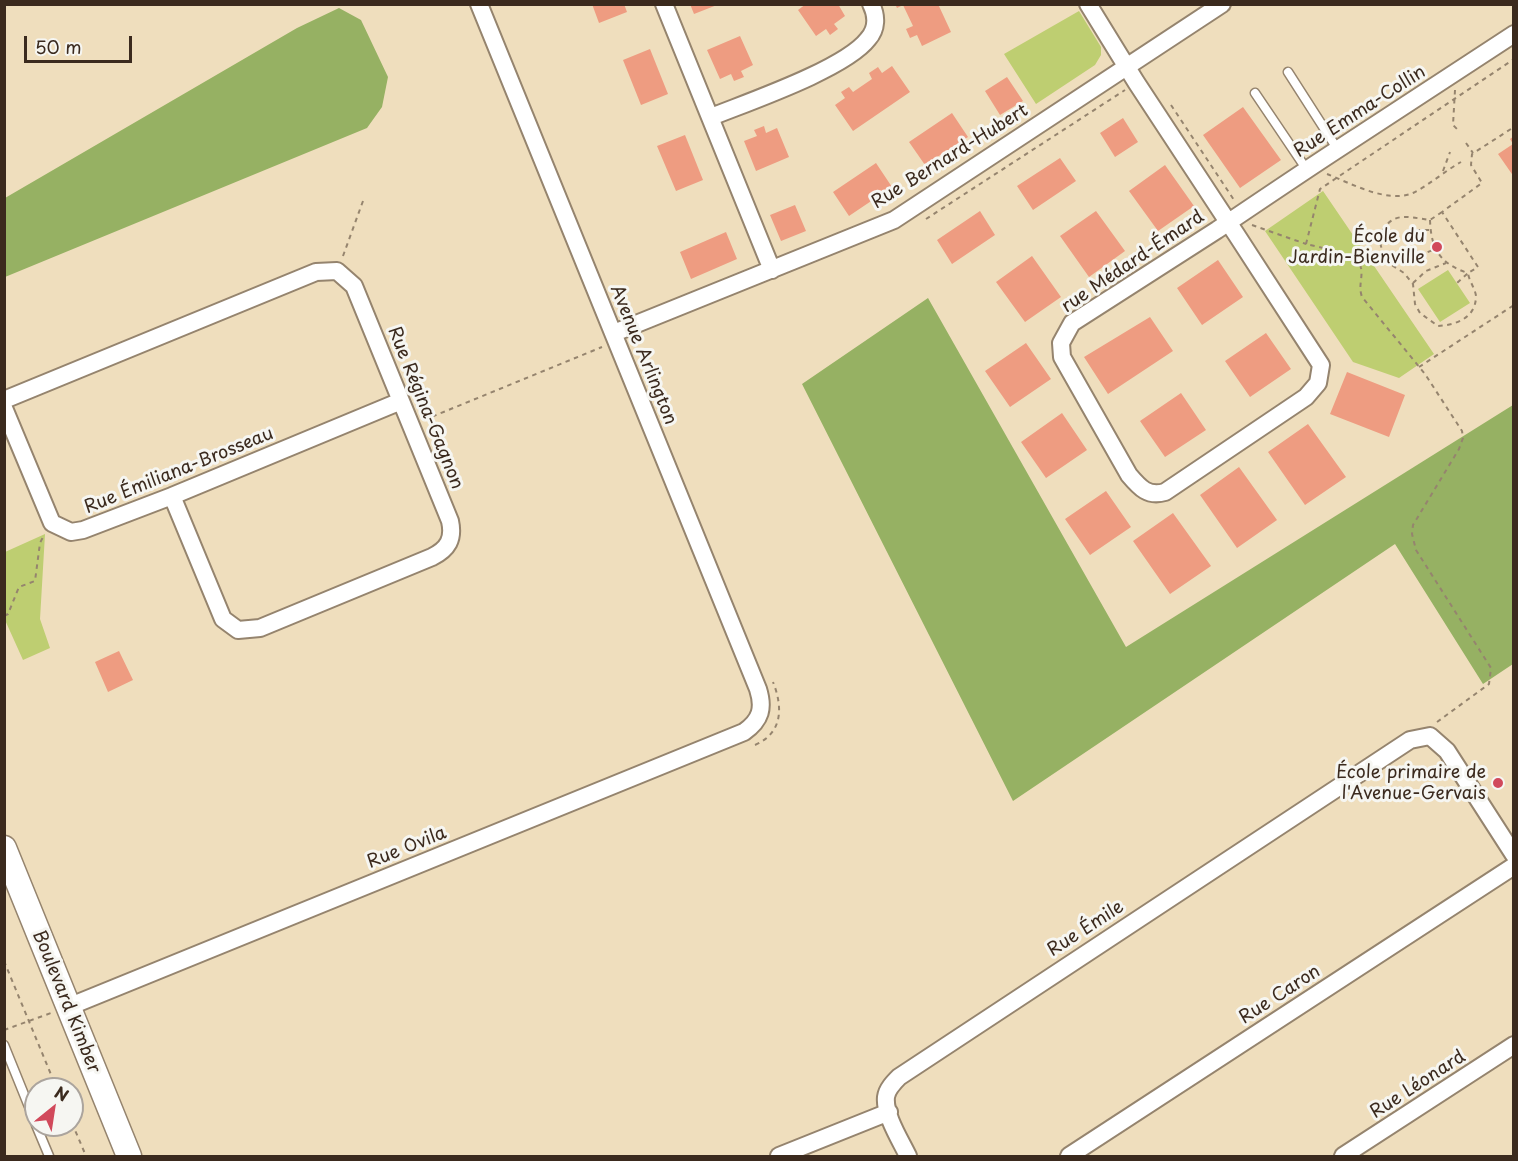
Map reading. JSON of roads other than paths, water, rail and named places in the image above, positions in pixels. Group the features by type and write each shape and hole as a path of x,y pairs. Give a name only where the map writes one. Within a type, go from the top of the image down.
{"street":[{"name":"Avenue Arlington","path":"479,4 609,339 758,689 762,709 758,721"},
{"path":"664,4 772,270"},
{"path":"711,117 808,78 860,47 870,38 875,24 875,13 871,4"},
{"name":"rue Médard-Émard","path":"1088,4 1321,365 1318,383 1306,397 1166,492 1157,494 1142,490 1129,475 1062,357 1061,343 1072,323 1228,222"},
{"name":"Rue Bernard-Hubert","path":"609,339 894,220 1222,4"},
{"name":"Rue Emma-Collin","path":"1228,222 1514,34"},
{"name":"Rue Régina-Gagnon","path":"4,400 316,272 328,270 337,272 347,277 354,286 453,532 450,543 442,552 432,557 260,628 238,630 224,619 172,496"},
{"name":"Rue Émiliana-Brosseau","path":"4,408 52,523 71,532 83,530 172,496 400,401"},
{"name":"Rue Ovila","path":"61,1009 734,736 758,721"},
{"name":"Rue Émile","path":"889,1112 886,1098 891,1086 912,1066 1410,740 1430,736 1447,751 1514,855"},
{"name":"Boulevard Kimber","path":"4,848 61,1009 129,1156"},
{"name":"Rue Caron","path":"1068,1156 1514,866"},
{"name":"Rue Léonard","path":"1343,1156 1514,1045"},
{"path":"779,1156 889,1112 908,1156"}],"lane":[{"path":"1288,72 1338,150"},
{"path":"1255,93 1307,170"},
{"path":"4,1045 24,1095"},
{"path":"41,1137 49,1156"}],"place":[{"name":"École du Jardin-Bienville","path":"1437,247"},
{"name":"École primaire de l'Avenue-Gervais","path":"1498,783"}]}
